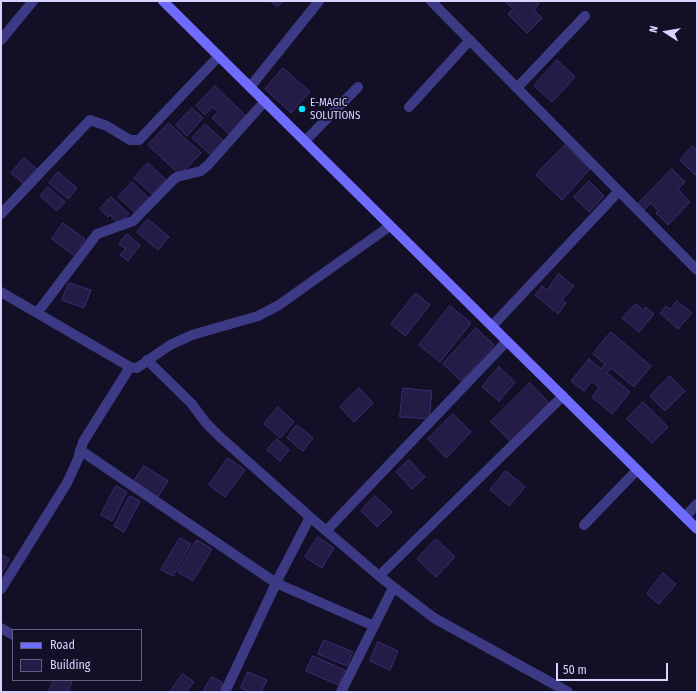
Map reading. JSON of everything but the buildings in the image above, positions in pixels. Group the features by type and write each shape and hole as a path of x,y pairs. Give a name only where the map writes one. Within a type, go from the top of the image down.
{"main road":[{"path":"163,1 697,529"}],"street":[{"path":"1,40 33,1"},
{"path":"250,87 319,1"},
{"path":"431,1 696,267"},
{"path":"517,88 585,16"},
{"path":"409,107 470,40"},
{"path":"1,214 90,120 107,126 130,140 139,140 219,56"},
{"path":"305,141 358,88"},
{"path":"37,313 97,234 133,221 177,177 201,170 208,165 265,101"},
{"path":"492,326 619,191"},
{"path":"1,292 130,367 137,368 170,344 192,335 258,316 279,305 390,226"},
{"path":"326,531 507,341"},
{"path":"147,360 191,404 219,436 393,588 434,618 556,689 568,692"},
{"path":"1,589 67,483 83,442 130,367"},
{"path":"379,576 563,396"},
{"path":"80,450 276,583 374,626"},
{"path":"584,525 637,470"},
{"path":"685,517 697,504"},
{"path":"226,692 276,583 310,517"},
{"path":"341,692 393,588"},
{"path":"1,628 12,634"}],"place":[{"name":"E-MAGIC SOLUTIONS","path":"302,109"}]}
